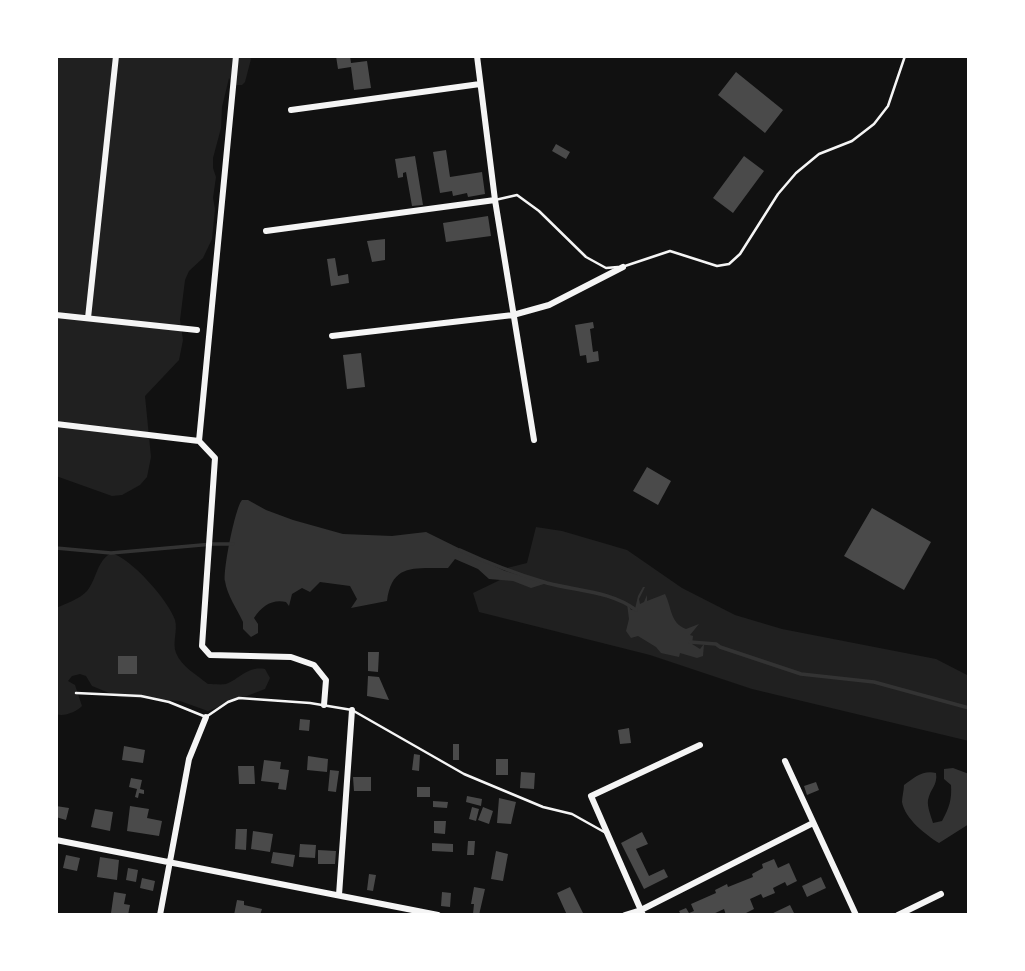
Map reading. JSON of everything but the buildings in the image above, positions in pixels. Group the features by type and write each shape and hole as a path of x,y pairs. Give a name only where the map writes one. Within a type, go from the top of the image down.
{"street":[{"path":"88,318 116,56"},
{"path":"199,441 236,56"},
{"path":"477,56 495,200 534,440"},
{"path":"291,110 480,84"},
{"path":"266,231 495,200"},
{"path":"332,337 513,315 549,304 623,267"},
{"path":"56,315 197,330"},
{"path":"56,424 199,441 215,458 202,646 210,656 291,657 314,665 326,680 324,705"},
{"path":"339,895 352,710"},
{"path":"160,915 189,759 206,717"},
{"path":"642,912 591,796 700,745"},
{"path":"785,761 856,915"},
{"path":"625,915 642,912 813,823"},
{"path":"56,840 438,915"},
{"path":"898,915 941,894"}],"lane":[{"path":"495,200 517,195 540,211 586,257 606,268 623,267 670,251 717,266 729,264 740,254 778,194 796,173 818,154 852,141 874,124 888,106 905,56"},
{"path":"76,693 141,696 169,702 206,717 239,698 352,710 464,774 543,807 572,814 609,834"}],"shaded area":[{"path":"56,56 249,56 251,59 242,85 233,85 229,78 222,107 221,128 213,158 216,177 212,239 203,258 189,271 185,280 180,320 183,340 179,360 145,396 151,457 147,477 140,485 122,495 112,496 56,476"},
{"path":"242,500 248,500 293,520 343,534 392,536 426,532 505,571 547,583 531,588 513,581 489,579 478,569 455,559 448,568 407,570 394,580 387,601 351,608 357,599 350,586 320,582 310,592 302,588 292,594 289,606 281,601 260,610 254,618 258,624 258,633 251,637 243,629 243,622 225,581 230,539"},
{"path":"536,527 562,531 627,550 682,588 735,615 782,629 936,659 969,676 969,741 752,689 650,655 479,612 473,593 500,580 507,568 527,563"},
{"path":"111,553 138,571 165,602 175,620 176,653 190,670 208,684 226,684 253,669 265,669 270,678 265,689 208,711 180,701 119,697 92,686 86,676 80,674 72,676 68,681 75,685 82,706 70,713 56,714 56,608 87,591 102,561"},
{"path":"643,587 640,604 647,595 647,601 665,594 677,623 686,629 699,624 690,635 693,636 692,644 700,649 704,644 703,656 697,658 680,653 679,657 661,653 638,636 631,638 626,631 629,619 627,603 631,610 635,609"},
{"path":"953,768 969,774 969,824 939,843 922,831 907,814 902,802 904,785 923,773 936,773 928,806 933,823 942,821 950,804 951,790 951,785 944,779 944,769"}],"waterway":[{"path":"56,548 111,553 233,544"},
{"path":"460,550 536,580 616,599 636,610"},
{"path":"690,642 716,644 801,674 874,682 969,708"}]}
